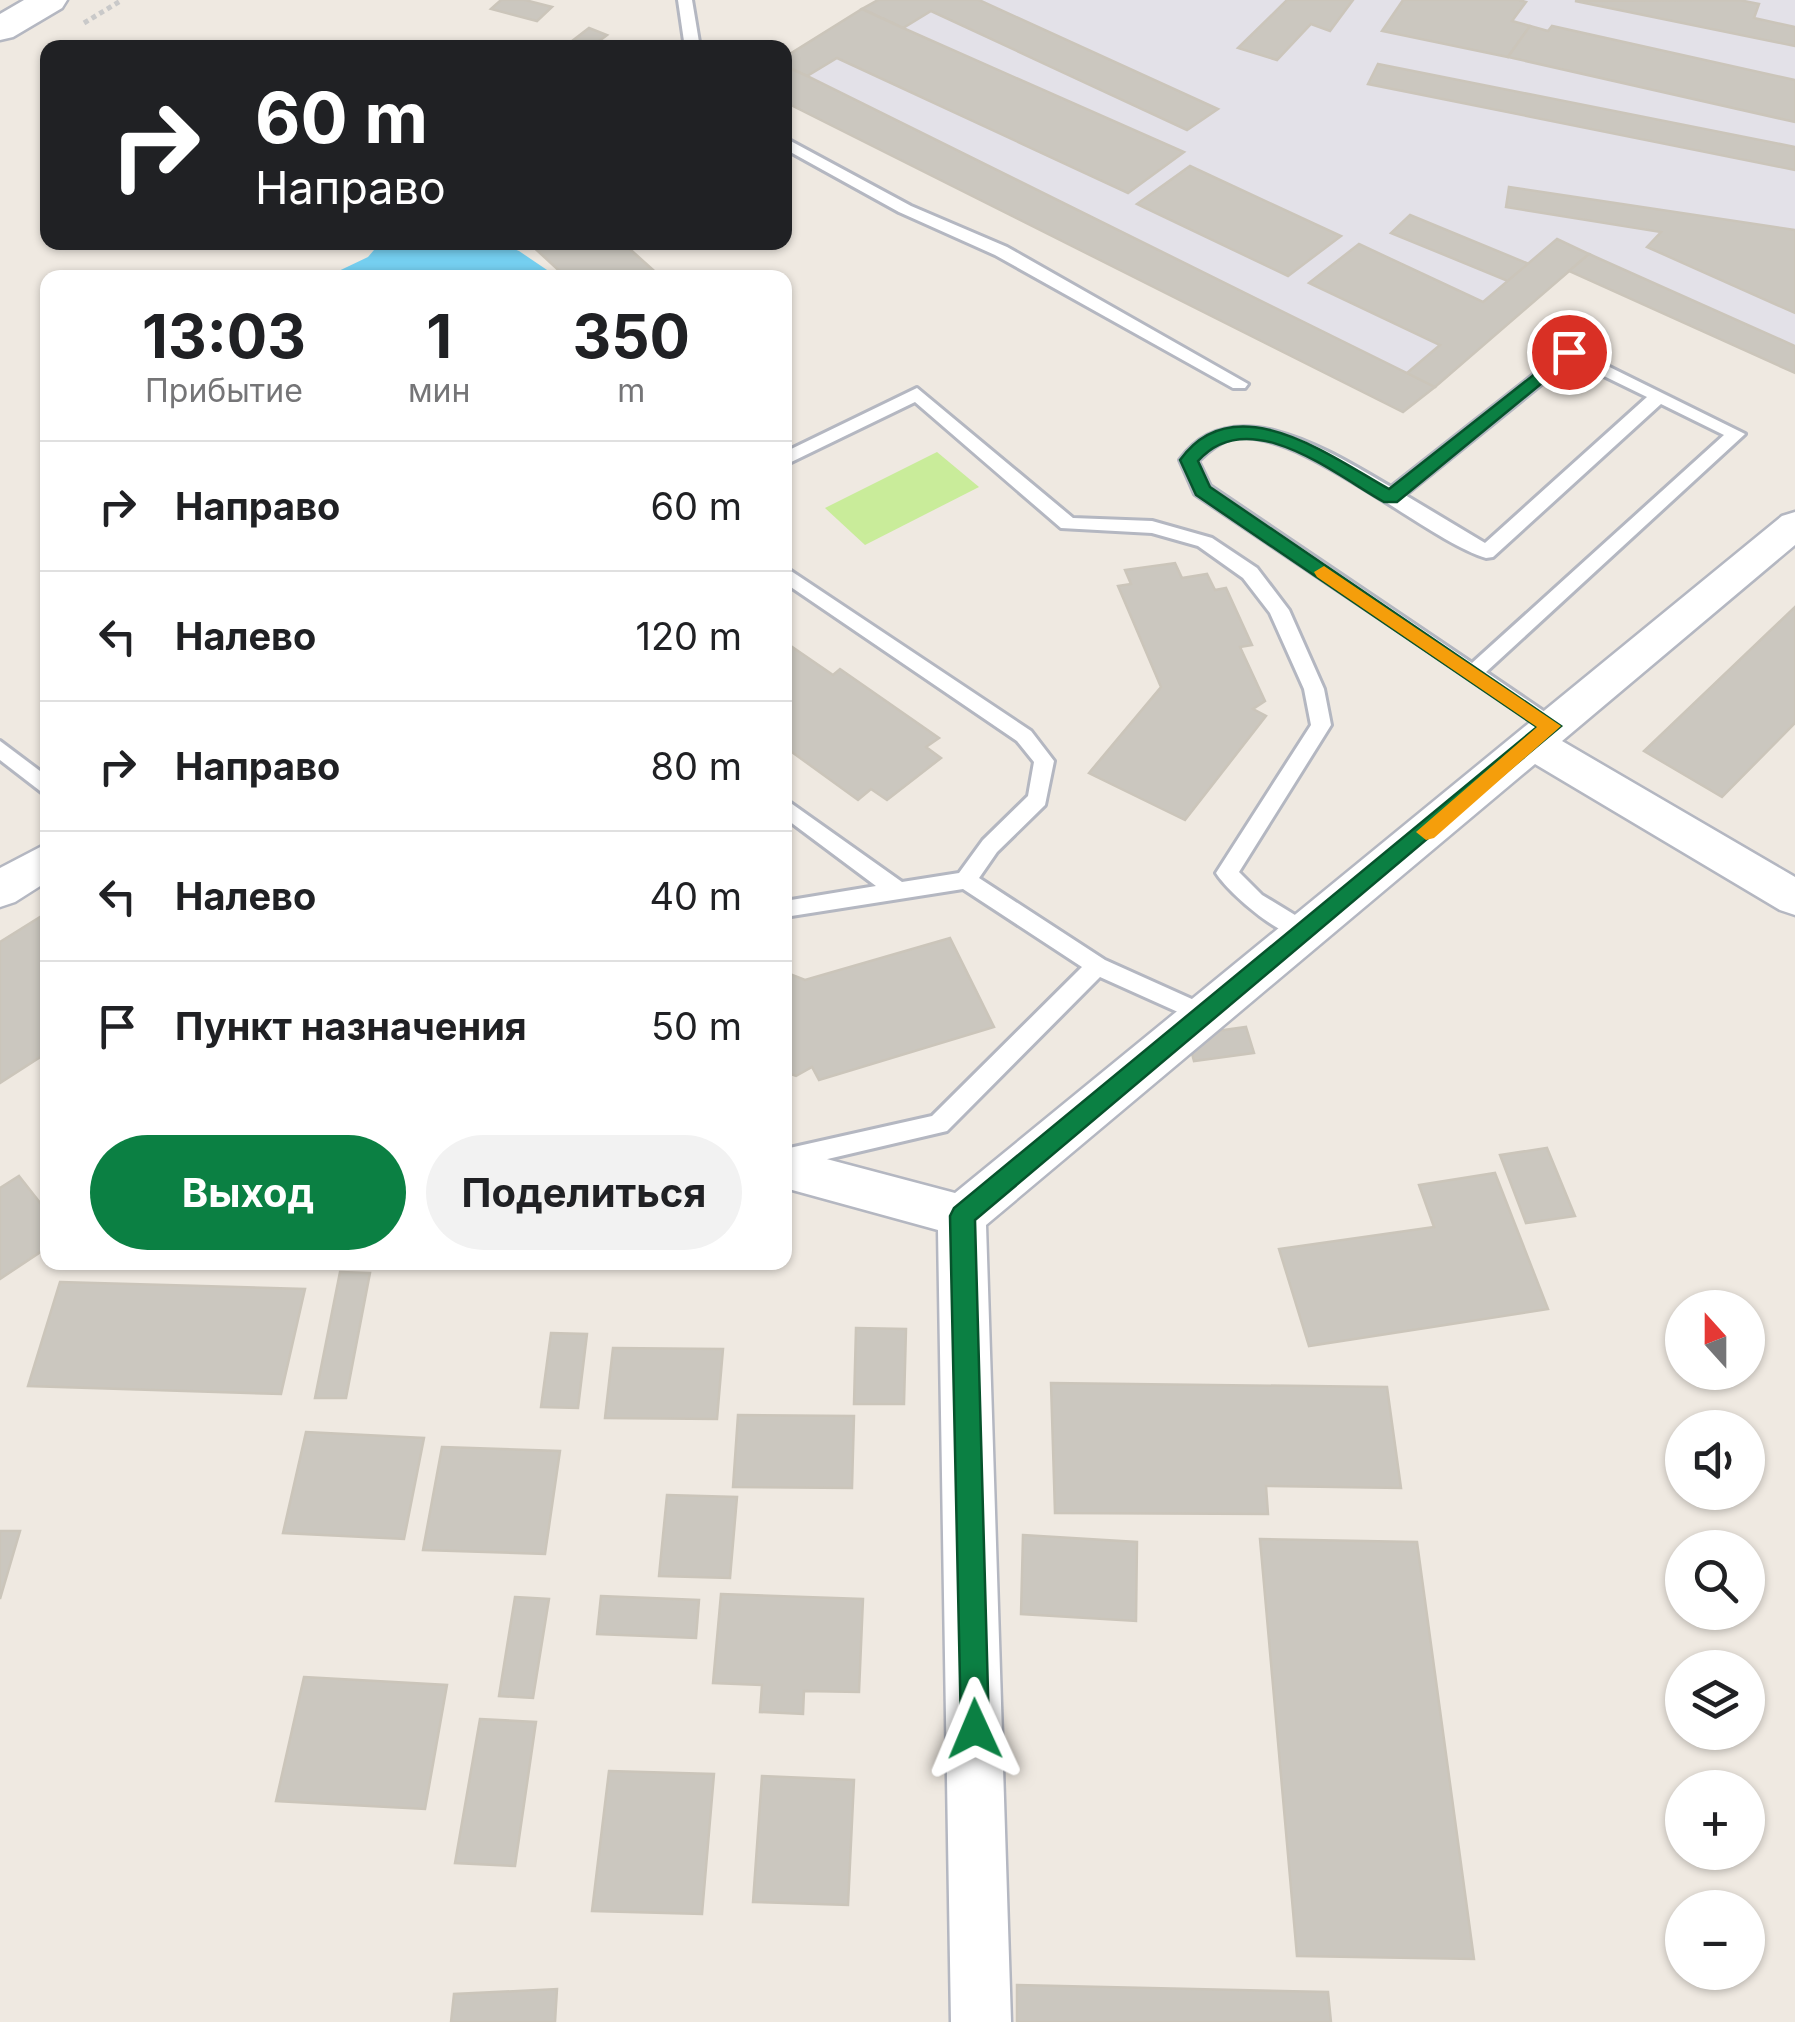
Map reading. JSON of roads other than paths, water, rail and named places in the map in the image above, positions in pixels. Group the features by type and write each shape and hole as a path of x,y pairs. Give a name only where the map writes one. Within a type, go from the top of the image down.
{"main road":[{"path":"0,29 49,0"}],"street":[{"path":"962,1216 1795,525"},
{"path":"1541,734 1795,898"},
{"path":"0,890 40,865"},
{"path":"792,1170 962,1216"},
{"path":"962,1216 981,2022"}],"lane":[{"path":"684,0 692,40"},
{"path":"792,147 905,209 1000,251 1240,384"},
{"path":"1390,498 1569,352 1736,434 1473,674"},
{"path":"792,456 917,394 1068,524 1152,527 1205,542 1250,573 1278,610 1314,689 1321,725 1227,873 1254,901 1305,932"},
{"path":"1541,734 1473,674 1202,490 1189,460 1206,440 1245,432 1286,439 1486,552 1659,396"},
{"path":"792,579 1024,736 1044,761 1038,799 990,846 966,880"},
{"path":"0,749 40,782"},
{"path":"792,812 897,890"},
{"path":"792,907 966,880 1097,966 1206,1015"},
{"path":"792,1157 939,1124 1097,966"}],"water":[{"path":"374,250 516,250 547,270 341,270"}]}
